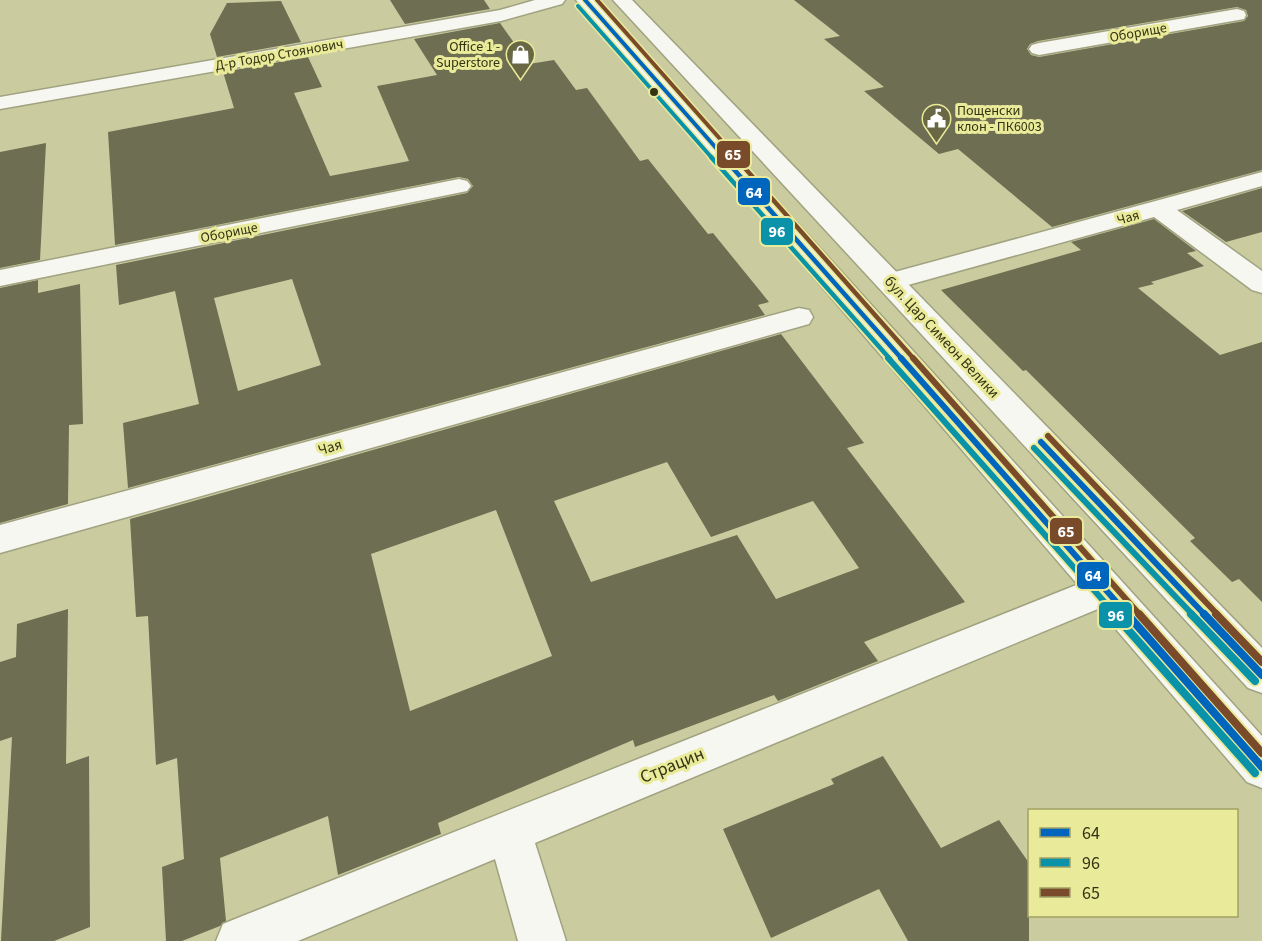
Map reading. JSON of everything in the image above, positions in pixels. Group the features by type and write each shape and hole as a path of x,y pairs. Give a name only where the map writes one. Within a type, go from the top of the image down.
{"street":[{"name":"Д-р Тодор Стоянович","path":"0,103 501,15 556,0"},
{"path":"585,0 1262,767"},
{"name":"бул. Цар Симеон Велики","path":"622,0 1262,675"},
{"name":"Оборище","path":"1039,49 1245,19 1202,0"},
{"name":"Чая","path":"890,282 1262,179"},
{"name":"Оборище","path":"0,278 459,186"},
{"path":"1158,208 1262,284"},
{"name":"Чая","path":"0,539 799,317"},
{"name":"Страцин","path":"240,941 1104,590"},
{"path":"509,831 542,941"}],"building":[{"path":"390,0 484,0 490,9 405,24"},
{"path":"794,0 1262,0 1262,170 1052,227 958,149 939,154 864,91 884,87 824,39 840,36","holes":["1237,7 1246,10 1248,16 1244,21 1039,57 1031,55 1027,49 1030,44 1038,41"]},
{"path":"281,1 301,42 217,57 210,34 227,3"},
{"path":"500,23 529,64 554,60 576,90 587,88 640,161 648,159 708,234 713,233 769,302 758,305 765,315 128,488 123,423 199,404 175,291 119,305 116,265 467,193 473,186 468,179 459,177 115,245 108,132 234,108 223,72 308,57 322,87 294,93 330,176 409,161 377,86 437,75 414,39","holes":["292,279 321,365 238,391 214,298"]},
{"path":"46,143 40,260 0,268 0,152"},
{"path":"1262,188 1262,232 1226,242 1182,211"},
{"path":"1154,219 1196,251 1187,253 1204,266 1138,288 1220,355 1262,342 1262,602 1239,579 1232,582 1190,541 1195,538 1026,370 1023,371 941,290 1081,250 1071,242"},
{"path":"38,280 38,293 80,284 83,424 69,425 68,504 0,523 0,288"},
{"path":"781,334 864,443 847,448 965,602 864,642 878,661 778,701 774,695 635,747 633,740 438,823 441,834 338,875 328,816 220,858 226,921 220,926 182,941 166,941 162,867 184,859 177,758 156,765 148,616 136,617 130,519","holes":["667,462 711,537 813,501 859,568 776,599 737,535 591,582 554,501","496,510 552,656 410,711 371,554"]},
{"path":"68,609 66,764 89,756 90,927 54,941 1,941 12,737 0,741 0,662 16,657 17,624"},
{"path":"883,756 941,848 999,820 1028,862 1029,941 908,941 879,889 771,938 723,829 834,784 831,779"}],"transit line":[{"name":"64","path":"585,0 1262,767"},
{"name":"65","path":"597,0 1262,753"},
{"name":"96","path":"578,6 1255,773"},
{"name":"65","path":"1048,436 1262,662"},
{"name":"64","path":"1041,442 1262,675"},
{"name":"96","path":"1034,448 1255,681"}],"place":[{"name":"Office 1 - Superstore","path":"521,80"},
{"name":"Пощенски клон - ПК6003","path":"936,144"}]}
